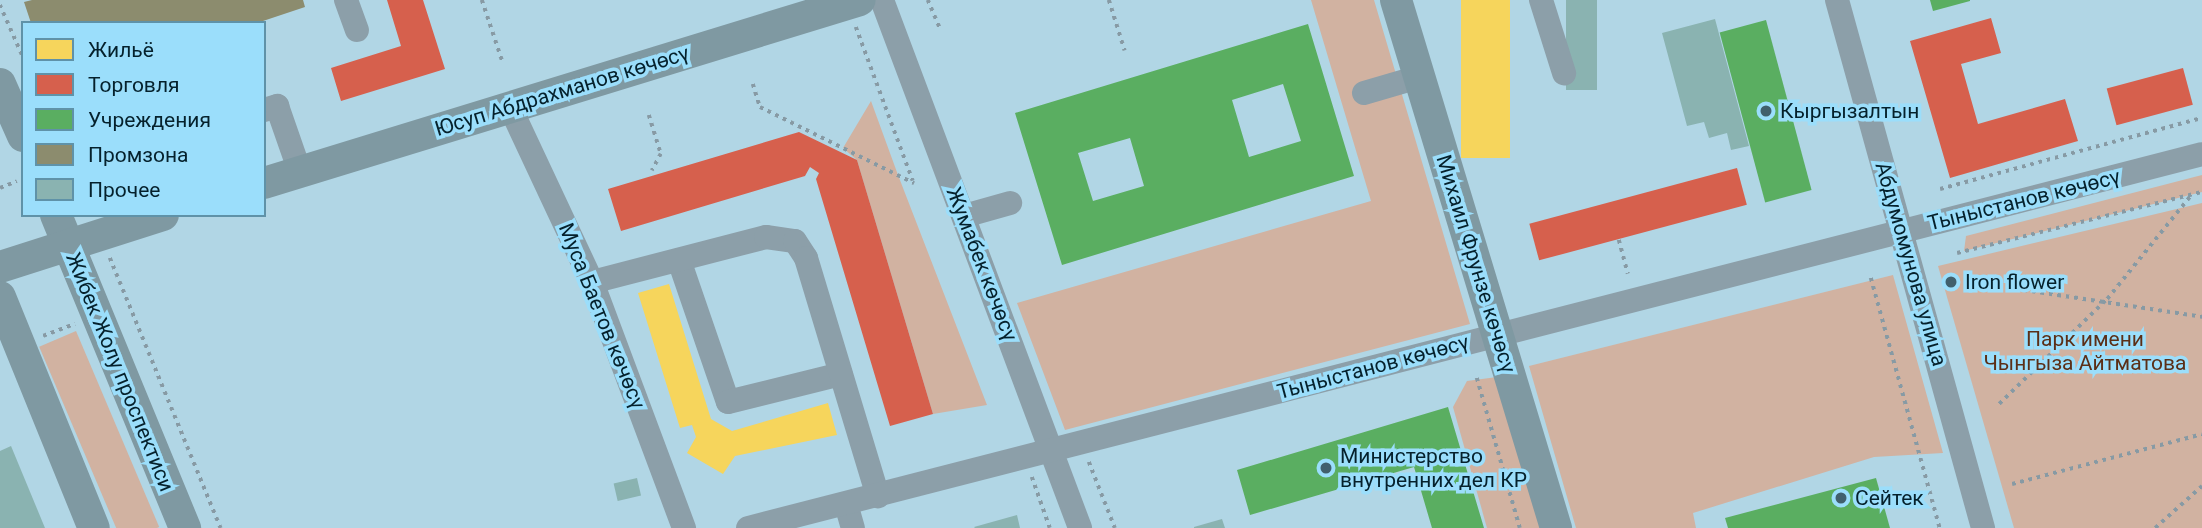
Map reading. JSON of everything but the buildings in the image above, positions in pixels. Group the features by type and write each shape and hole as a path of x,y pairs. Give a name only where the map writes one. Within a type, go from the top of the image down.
{"main road":[{"name":"Михаил Фрунзе көчөсү","path":"1396,0 1556,528"},
{"name":"Юсуп Абдрахманов көчөсү","path":"266,182 510,107 857,11"},
{"path":"0,84 21,131"},
{"name":"Жибек Жолу проспектиси","path":"57,217 185,528"},
{"path":"0,267 157,217"},
{"path":"0,297 94,528"}],"street":[{"path":"346,0 357,30"},
{"name":"Жумабек көчөсү","path":"882,0 1080,528"},
{"path":"1541,0 1563,73"},
{"name":"Абдумомунова улица","path":"1837,0 1983,528"},
{"path":"1364,93 1419,77"},
{"path":"266,109 278,106 300,172"},
{"name":"Муса Баетов көчөсү","path":"510,107 592,282 684,528"},
{"name":"Тыныстанов көчөсү","path":"748,528 1052,453 1498,334 2202,154"},
{"path":"964,216 1010,203"},
{"path":"592,282 766,237 795,241 806,258 878,496"},
{"path":"679,260 728,402 841,374"},
{"path":"846,504 853,528"}],"path":[{"path":"482,0 503,63"},
{"path":"928,0 940,28"},
{"path":"1109,0 1125,51"},
{"path":"0,5 21,52"},
{"path":"753,84 760,107 823,141 914,183 857,11"},
{"path":"649,115 661,154 652,171"},
{"path":"1940,189 2202,118"},
{"path":"0,188 17,181"},
{"path":"1957,253 2202,192"},
{"path":"1999,404 2107,299 2192,194"},
{"path":"1619,240 1628,274"},
{"path":"109,256 221,528"},
{"path":"1871,278 1940,528"},
{"path":"1965,281 2107,299 2202,317"},
{"path":"34,339 76,324"},
{"path":"1477,377 1520,528"},
{"path":"2012,484 2202,434"},
{"path":"1088,459 1115,528"},
{"path":"1029,469 1050,528"},
{"path":"2155,528 2202,486"}],"green space":[{"path":"1311,0 1374,0 1470,324 1065,430 1017,303 1371,201"},
{"path":"871,101 987,405 933,414 857,160 843,148"},
{"path":"2202,175 2202,192 1964,251 1966,236"},
{"name":"Парк имени Чынгыза Айтматова","path":"2202,203 2202,528 2014,528 1938,266"},
{"path":"1893,275 1943,453 1874,457 1693,513 1696,528 1576,528 1529,366"},
{"path":"76,331 159,527 116,528 39,347"},
{"path":"1497,377 1541,528 1487,528 1453,407 1467,381"}],"place":[{"name":"Кыргызалтын","path":"1766,111"},
{"name":"Iron flower","path":"1951,282"},
{"name":"Министерство внутренних дел КР","path":"1326,468"},
{"name":"Сейтек","path":"1841,498"}]}
